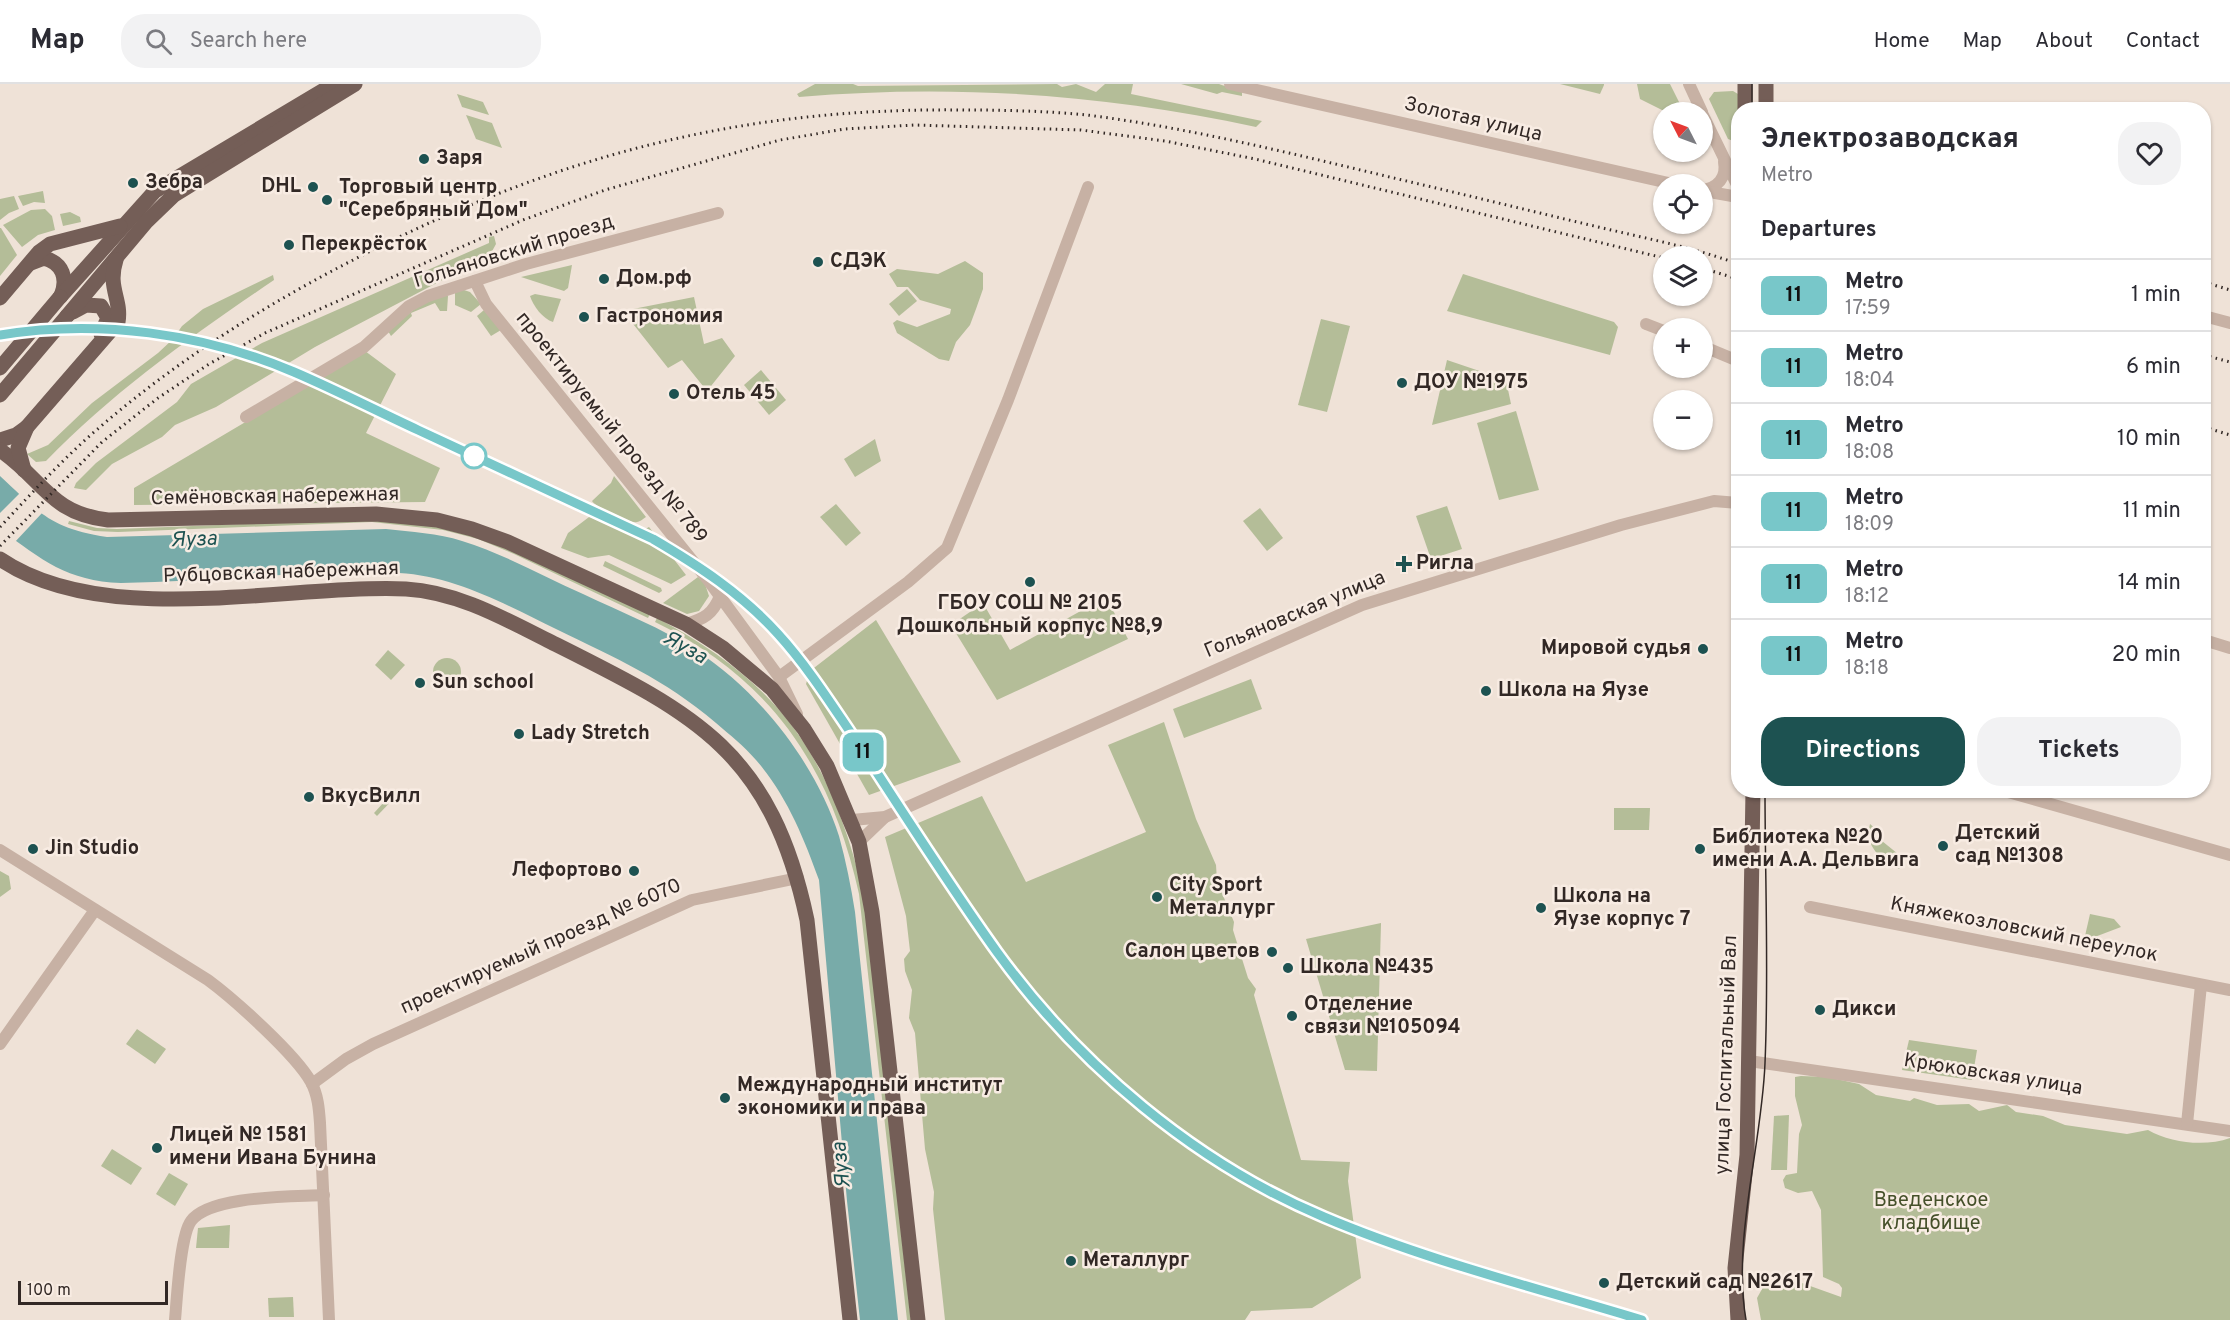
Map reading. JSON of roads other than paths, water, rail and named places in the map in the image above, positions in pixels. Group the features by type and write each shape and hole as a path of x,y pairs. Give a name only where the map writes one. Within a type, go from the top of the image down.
{"main road":[{"path":"0,368 140,204 169,180 334,84"},
{"path":"0,395 120,252 161,207 184,188 288,127 355,84"},
{"path":"1745,84 1745,102"},
{"path":"1766,84 1766,102"},
{"path":"0,298 28,264 50,244 120,226"},
{"path":"0,440 16,435 27,427 118,322 111,281 120,252"},
{"path":"28,264 44,258 59,266 64,282 60,297"},
{"path":"72,312 94,304 101,306 107,312 107,325 90,352"},
{"path":"24,470 18,448 27,427"},
{"name":"Семёновская набережная","path":"0,450 24,470 49,496 67,509 86,517 108,520 376,514 436,520 508,542 686,624 723,648 772,689 804,729 834,780 859,842 872,912 918,1320"},
{"name":"Рубцовская набережная","path":"0,559 30,578 86,591 134,598 193,599 375,588 409,589 441,594 478,606 653,694 700,727 748,774 763,796 782,833 798,878 807,920 850,1320"},
{"name":"улица Госпитальный Вал","path":"1738,1320 1735,1268 1747,1155 1753,798"}],"street":[{"name":"Золотая улица","path":"1230,84 1653,179"},
{"path":"1689,84 1697,102"},
{"path":"1713,135 1731,172"},
{"path":"1713,188 1724,175 1723,155"},
{"path":"779,677 908,582 947,548 1008,400 1088,187"},
{"path":"1713,193 1731,196"},
{"name":"Гольяновский проезд","path":"246,417 364,347 409,306 428,296 526,264 718,213"},
{"name":"проектируемый проезд № 789","path":"475,281 486,304 720,596 779,677 804,729"},
{"path":"2211,318 2230,323"},
{"path":"1647,324 1653,326"},
{"path":"1713,351 1731,358"},
{"name":"Гольяновская улица","path":"852,820 885,817 1362,604 1621,525 1714,501 1731,502"},
{"path":"686,624 704,619 715,609 720,596"},
{"path":"2211,642 2230,648"},
{"path":"2029,798 2230,855"},
{"name":"Гольяновская улица","path":"859,842 885,817"},
{"path":"0,850 195,970 222,990 288,1055 312,1084 319,1113 329,1320"},
{"name":"проектируемый проезд № 6070","path":"312,1084 346,1059 373,1044 692,900 798,878"},
{"name":"Княжекозловский переулок","path":"1810,908 2230,990"},
{"path":"0,1044 95,910"},
{"path":"2187,1124 2201,985"},
{"name":"Крюковская улица","path":"1749,1061 1789,1065 2230,1131"},
{"path":"175,1320 186,1234 197,1215 229,1203 324,1195"}],"water":[{"name":"Яуза","path":"0,476 37,510 59,524 107,537 386,529 453,538 508,559 656,628 697,651 743,687 764,709 801,757 829,809 844,855 855,912 898,1320 860,1320 847,1201 819,880 785,802 767,773 742,745 696,707 639,670 500,602 440,580 420,575 364,572 121,583 85,578 70,573 43,559 0,529"}],"tram line":[{"path":"1752,84 1752,102"},
{"path":"1746,1320 1743,1289 1745,1225 1763,1094 1765,1063 1767,961 1765,798"}],"railway":[{"path":"0,527 81,444 124,407 220,337 324,275 433,221 506,191 579,165 653,144 727,128 804,117 883,111 995,110 1087,115 1171,128 1295,154 1676,245 1731,262"},
{"path":"0,546 102,442 158,398 209,364 265,333 523,220 605,190 780,140 845,129 915,125 1081,130 1165,141 1255,159 1653,255"},
{"path":"1713,271 1731,277"},
{"path":"2211,284 2230,290"},
{"path":"2211,357 2230,362"},
{"path":"2211,429 2230,435"}],"metro line":[{"name":"11","path":"0,335 32,330 96,328 157,334 226,348 293,372 653,539 697,565 739,596 777,632 811,673 997,952 1012,971 1077,1045 1119,1086 1165,1124 1269,1191 1321,1216 1375,1238 1642,1320"}],"place":[{"name":"Заря","path":"424,159"},
{"name":"Зебра","path":"133,183"},
{"name":"DHL","path":"313,187"},
{"name":"Торговый центр \"Серебряный Дом\"","path":"327,200"},
{"name":"Перекрёсток","path":"289,245"},
{"name":"СДЭК","path":"818,262"},
{"name":"Дом.рф","path":"604,279"},
{"name":"Гастрономия","path":"584,317"},
{"name":"ДОУ №1975","path":"1402,383"},
{"name":"Отель 45","path":"674,394"},
{"name":"Ригла","path":"1404,564"},
{"name":"ГБОУ СОШ № 2105 Дошкольный корпус №8,9","path":"1030,582"},
{"name":"Мировой судья","path":"1703,649"},
{"name":"Sun school","path":"420,683"},
{"name":"Школа на Яузе","path":"1486,691"},
{"name":"Lady Stretch","path":"519,734"},
{"name":"ВкусВилл","path":"309,797"},
{"name":"Детский сад №1308","path":"1943,846"},
{"name":"Jin Studio","path":"33,849"},
{"name":"Библиотека №20 имени А.А. Дельвига","path":"1700,849"},
{"name":"Лефортово","path":"634,871"},
{"name":"City Sport Металлург","path":"1157,897"},
{"name":"Школа на Яузе корпус 7","path":"1541,908"},
{"name":"Салон цветов","path":"1272,952"},
{"name":"Школа №435","path":"1288,968"},
{"name":"Дикси","path":"1820,1010"},
{"name":"Отделение связи №105094","path":"1292,1016"},
{"name":"Международный институт экономики и права","path":"725,1098"},
{"name":"Лицей № 1581 имени Ивана Бунина","path":"157,1148"},
{"name":"Металлург","path":"1071,1261"},
{"name":"Детский сад №2617","path":"1604,1283"}],"park label":[{"name":"Введенское кладбище","path":"1931,1212"}]}
